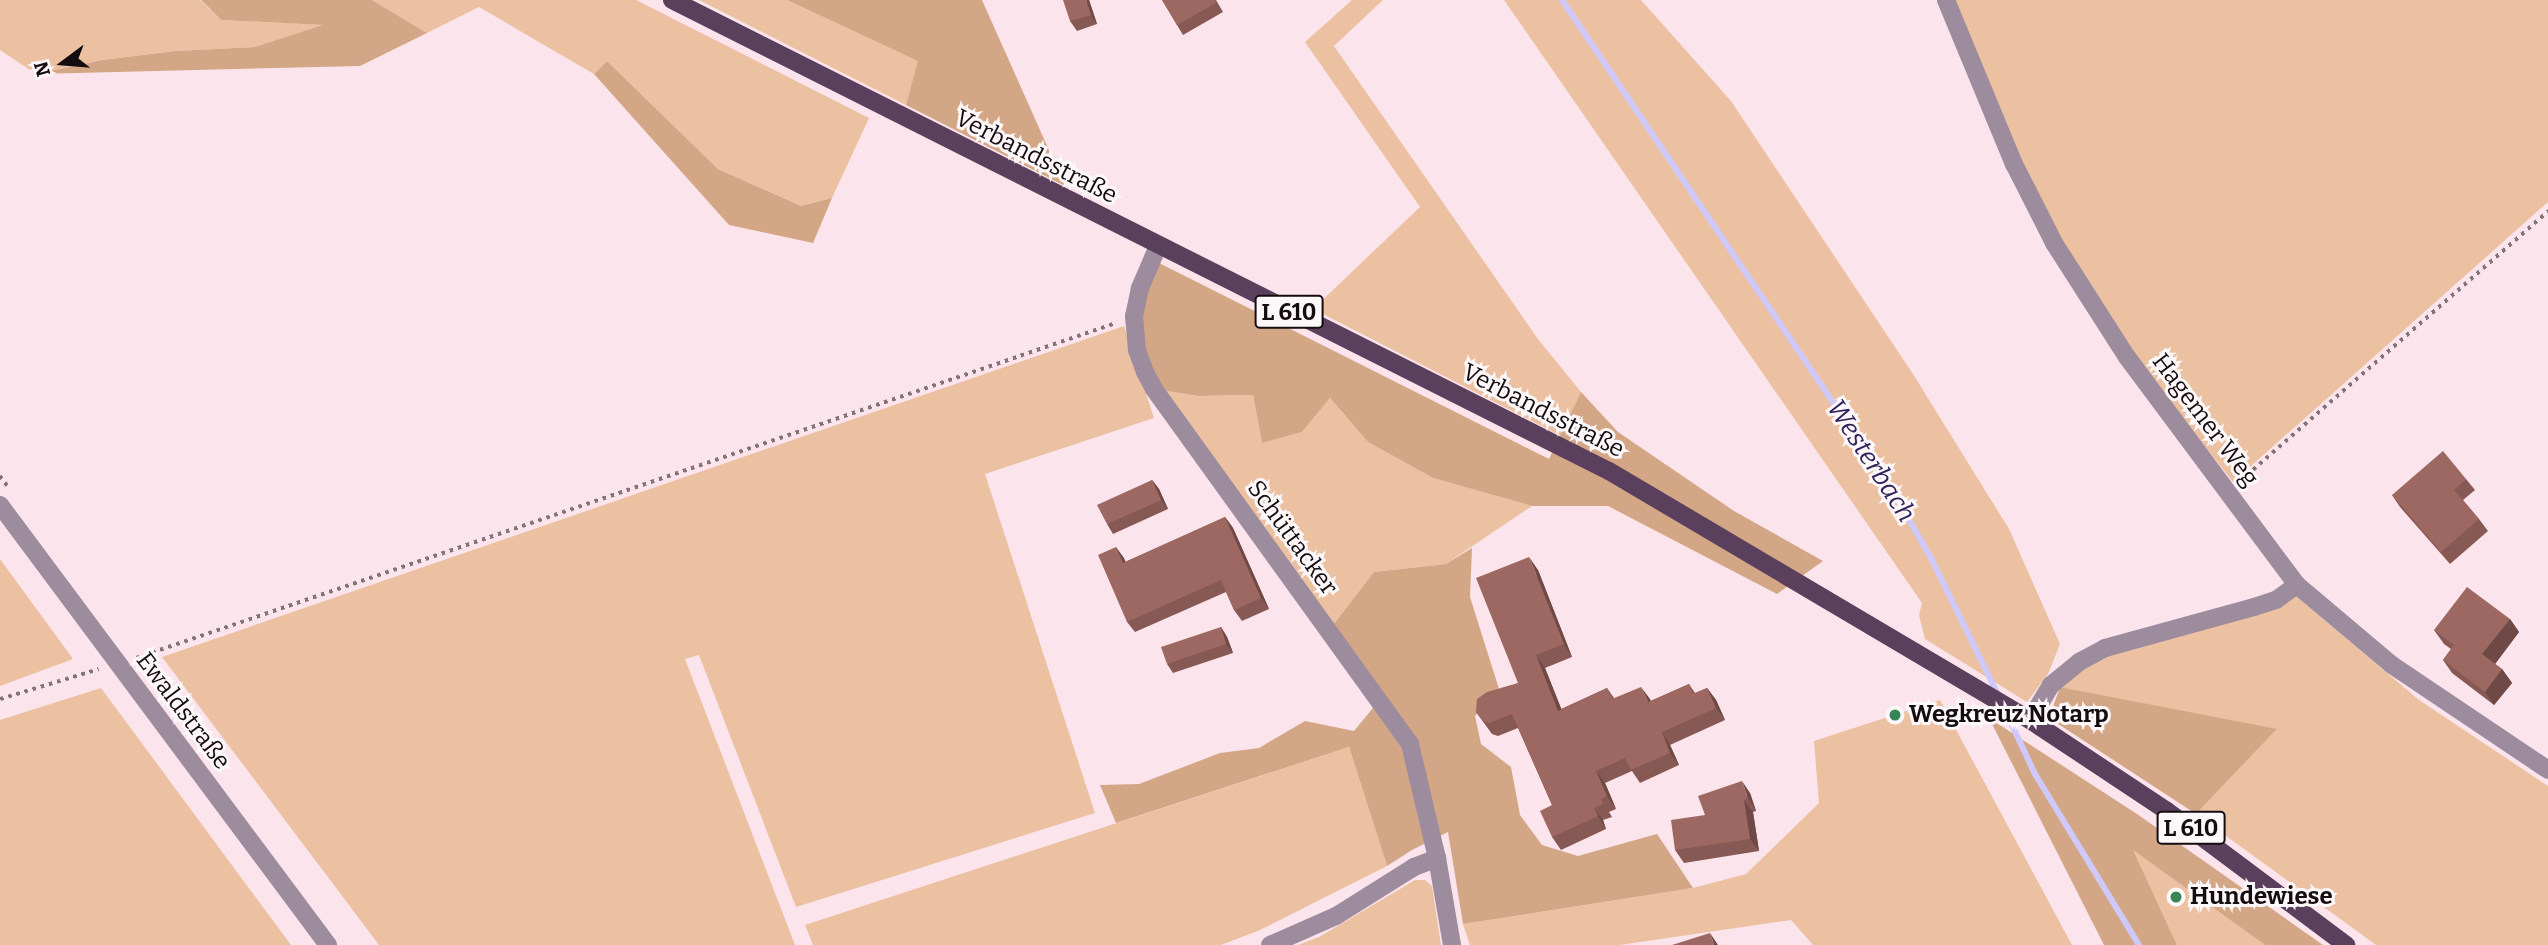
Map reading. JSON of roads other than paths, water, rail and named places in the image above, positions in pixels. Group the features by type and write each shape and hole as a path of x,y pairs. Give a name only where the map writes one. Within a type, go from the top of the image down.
{"main road":[{"name":"Verbandsstraße","path":"672,0 1609,471 2030,720 2168,811 2346,945"}],"street":[{"name":"Hagemer Weg","path":"1946,0 2014,164 2054,243 2127,357 2297,585 2392,665 2548,769"},
{"name":"Schüttacker","path":"1158,246 1140,288 1133,316 1137,350 1154,389 1410,744 1437,858 1452,945"},
{"name":"Ewaldstraße","path":"0,505 328,945"},
{"path":"2030,720 2051,685 2079,662 2105,648 2276,600 2297,585"},
{"path":"1269,945 1336,916 1414,867 1437,858"}],"waterway":[{"name":"Westerbach","path":"1562,0 1892,490 1931,558 1999,697"},
{"name":"Westerbach","path":"2005,710 2035,774 2139,945"}],"place":[{"name":"Wegkreuz Notarp","path":"1895,715"},
{"name":"Hundewiese","path":"2176,897"}]}
